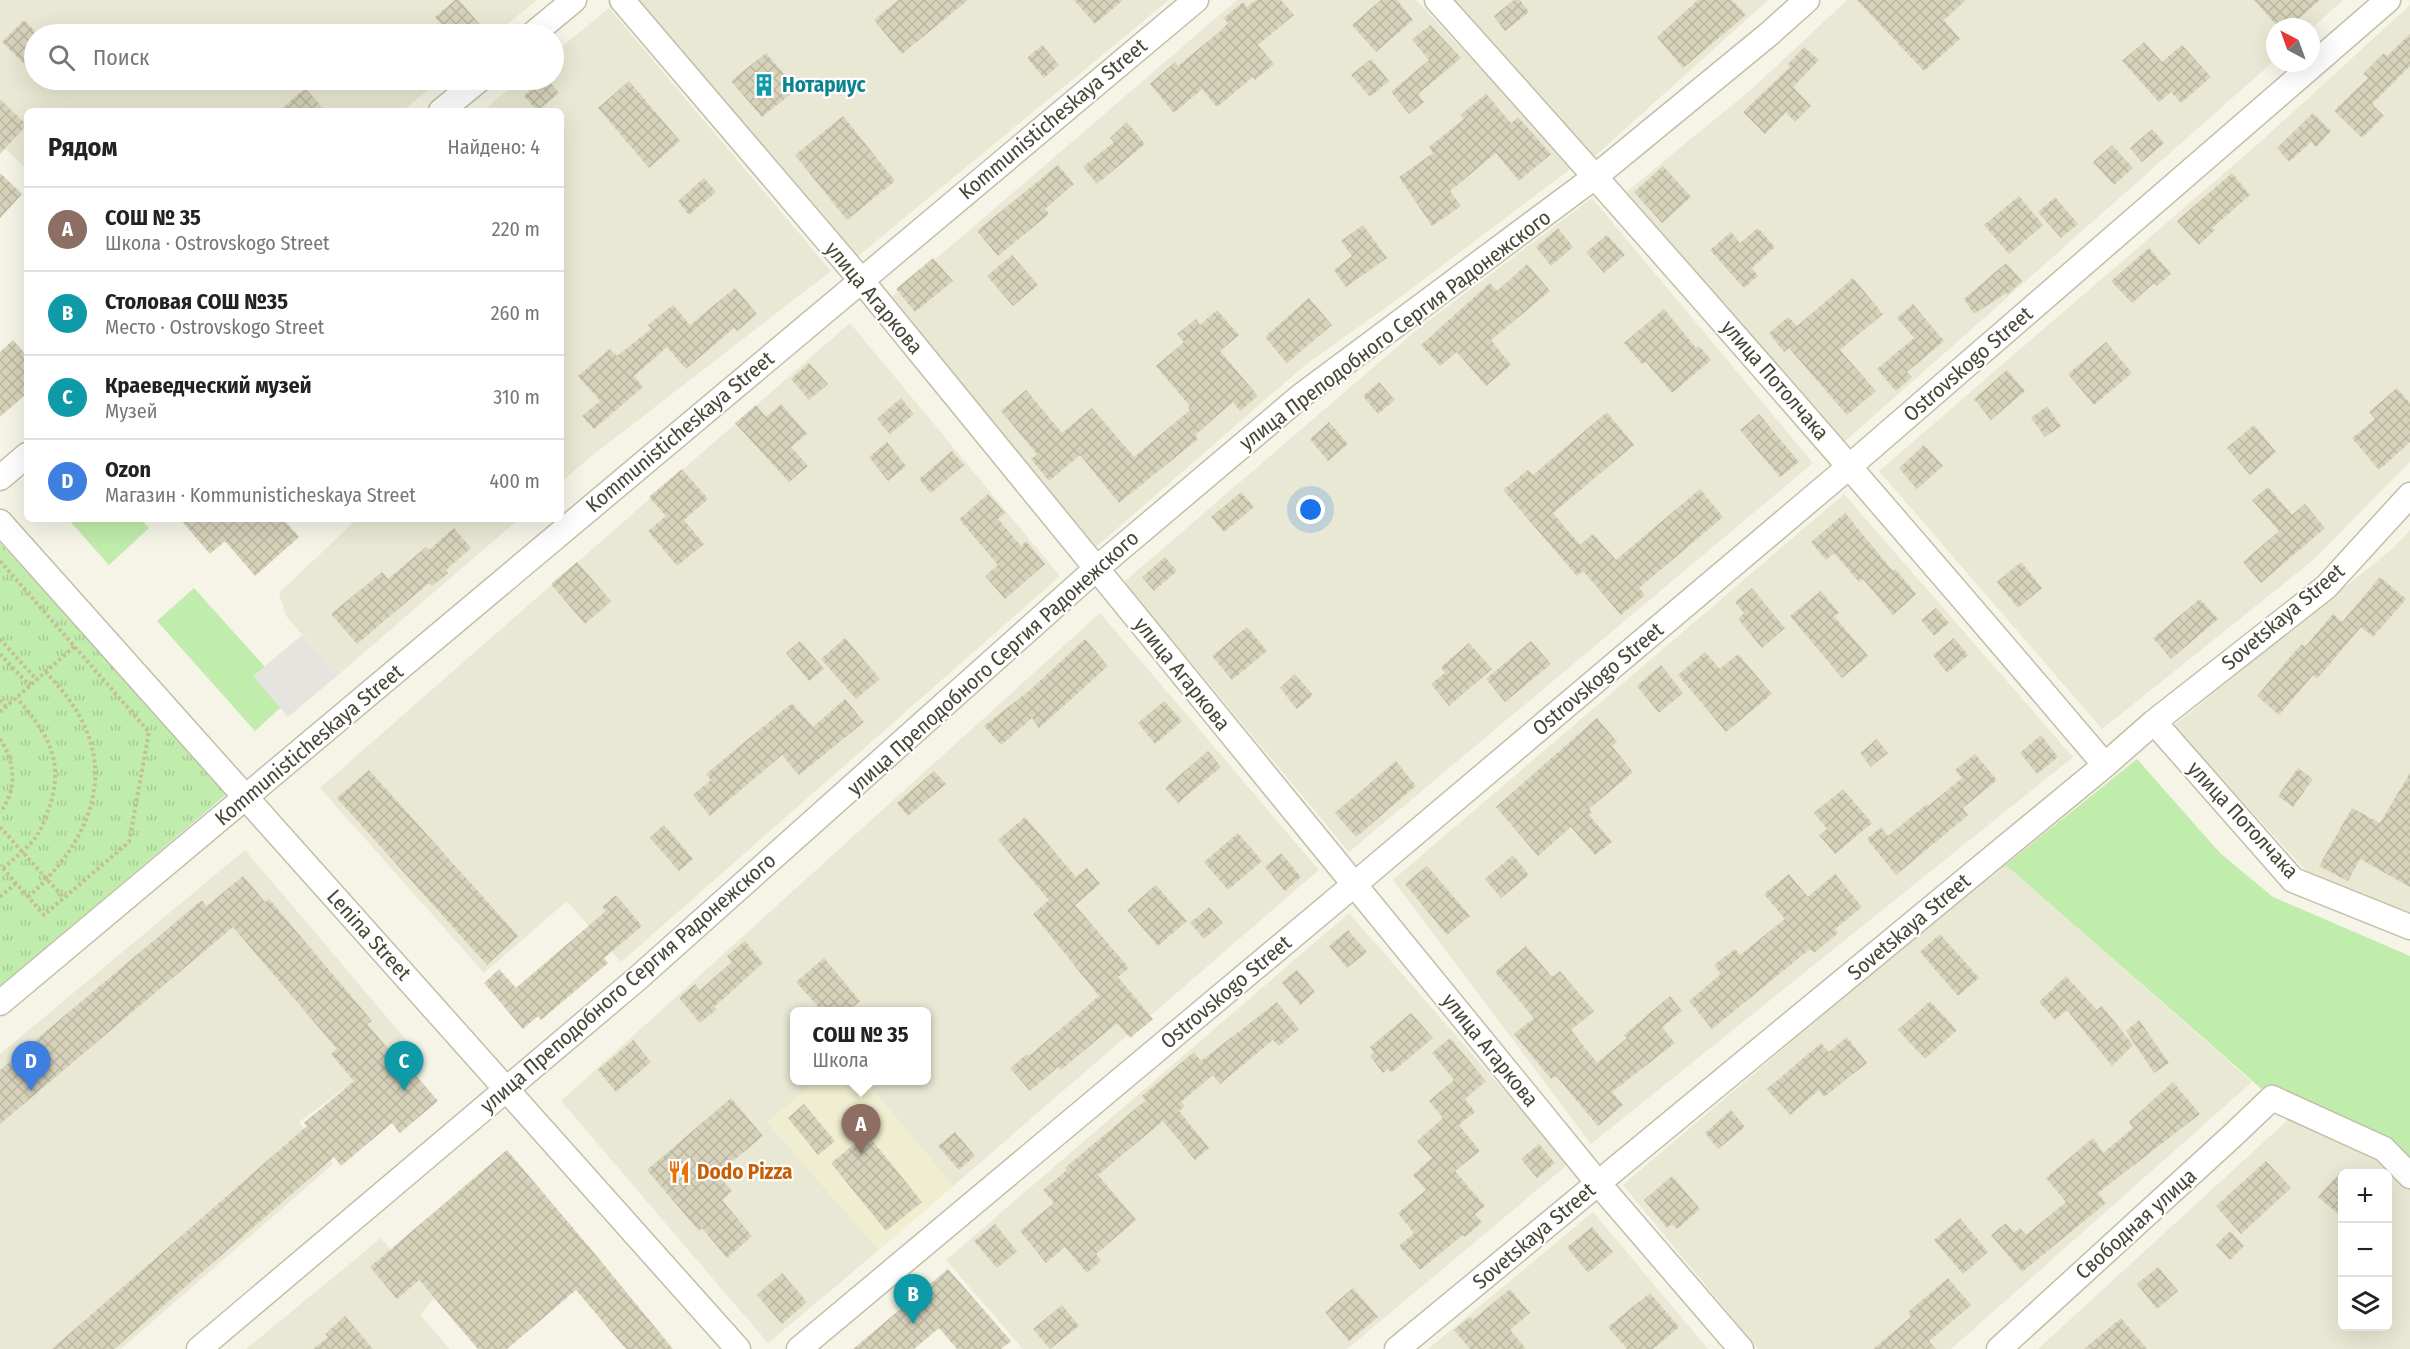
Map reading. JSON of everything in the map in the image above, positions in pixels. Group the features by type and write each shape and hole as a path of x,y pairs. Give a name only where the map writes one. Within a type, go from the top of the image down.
{"street":[{"path":"545,24 574,0"},
{"name":"улица Агаркова","path":"621,0 861,280 1598,1183 1741,1349"},
{"name":"Kommunisticheskaya Street","path":"0,1003 1197,0"},
{"name":"улица Потолчака","path":"1437,0 1850,466 2105,765"},
{"name":"улица Преподобного Сергия Радонежского","path":"199,1349 638,978 1096,569 1302,395 1596,177 1807,0"},
{"name":"Ostrovskogo Street","path":"799,1349 1355,885 1850,466 2388,0"},
{"path":"445,108 467,90"},
{"path":"0,478 24,458"},
{"name":"Sovetskaya Street","path":"1397,1349 2105,765 2154,722 2326,587 2410,495"},
{"name":"Lenina Street","path":"0,522 245,799 508,1088 738,1349"},
{"name":"улица Потолчака","path":"2154,722 2293,879 2410,927"},
{"name":"Свободная улица","path":"1999,1349 2272,1098 2384,1149 2410,1176"}],"path":[{"path":"0,561 149,732 129,842 44,915 1,867 22,851 39,832 54,795 56,767 49,741 39,724 16,698"},
{"path":"0,712 95,629"},
{"path":"0,639 37,680"},
{"path":"0,654 30,686"},
{"path":"28,897 66,858 88,820 95,783 91,745 82,721 68,697 46,672"},
{"path":"0,700 6,707"},
{"path":"0,739 11,763 13,780 10,794 0,812"},
{"path":"0,827 64,898"},
{"path":"0,897 16,883"}],"shaded area":[{"path":"0,0 537,0 507,24 24,24 24,90 428,90 406,108 24,108 24,166 0,144"},
{"path":"631,0 1169,0 852,261"},
{"path":"1237,0 1416,0 1573,167 1395,301 1304,366 1089,553 888,300"},
{"path":"1450,0 1768,0 1593,158"},
{"path":"1847,0 2343,0 2320,21 2320,18 2266,18 2266,68 1843,443 1625,193 1753,88"},
{"path":"2410,5 2410,462 2312,561 2102,729 1879,471 2258,144"},
{"path":"609,8 831,271 564,479 564,108 486,108 508,90 564,90 564,45"},
{"path":"1592,198 1813,463 1349,852 1124,582 1419,328"},
{"path":"850,323 1060,576 621,962 567,901 484,973 320,788"},
{"path":"1844,494 2073,757 1591,1144 1393,880"},
{"path":"354,522 516,522 338,675 286,616 279,593"},
{"path":"2410,530 2410,916 2321,887 2173,726 2391,550"},
{"path":"1100,613 1319,870 953,1186 869,1085 931,1085 931,1007 790,1007 790,1085 812,1085 767,1122 879,1250 768,1343 561,1101"},
{"path":"302,635 338,675 288,717 253,676"},
{"path":"245,850 408,1042 355,1086 343,1089 299,1122 333,1164 121,1349 0,1349 0,1054"},
{"path":"2007,866 2252,1082 1951,1349 1758,1349 1623,1185 1962,897"},
{"path":"1349,913 1568,1164 1347,1349 1023,1349 946,1260"},
{"path":"812,1085 869,1085 953,1186 879,1250 767,1122"},
{"path":"2291,1117 2368,1151 2388,1169 2338,1169 2338,1331 2392,1331 2392,1172 2410,1188 2410,1349 2038,1349"},
{"path":"1593,1212 1708,1349 1428,1349"},
{"path":"381,1238 434,1298 420,1315 450,1349 246,1349"}],"green space":[{"path":"71,522 144,522 149,528 109,565"},
{"path":"0,543 229,792 0,987"},
{"path":"194,588 292,697 255,731 157,621"},
{"path":"2137,759 2220,853 2273,897 2410,956 2410,1176 2272,1098 2007,866 1998,871"}],"building":[{"path":"455,0 459,0 479,24 441,24 435,17"},
{"path":"898,0 968,0 902,54 874,20"},
{"path":"1074,0 1123,0 1095,24"},
{"path":"1256,0 1281,0 1294,15 1258,45 1274,64 1255,80 1253,77 1217,107 1202,89 1174,113 1150,84 1175,62 1178,66 1219,32 1228,23 1224,18 1243,2 1247,7"},
{"path":"1381,0 1397,0 1413,20 1376,52 1352,25"},
{"path":"1514,0 1520,0 1529,12 1505,31 1494,16"},
{"path":"1698,0 1732,0 1746,15 1683,68 1657,37"},
{"path":"1857,0 1966,0 1944,20 1960,39 1924,71"},
{"path":"2254,0 2320,0 2299,18 2270,18"},
{"path":"24,20 28,24 24,24 24,64 2,42"},
{"path":"1430,25 1461,58 1418,94 1424,102 1409,114 1391,92 1429,60 1412,40"},
{"path":"2410,34 2410,66 2372,104 2384,116 2362,138 2334,111 2368,78 2363,74 2384,53 2387,56"},
{"path":"2144,42 2162,62 2182,45 2211,77 2181,103 2171,92 2159,102 2122,61"},
{"path":"1042,45 1059,65 1044,78 1027,58"},
{"path":"1804,47 1819,60 1793,87 1811,106 1795,122 1786,112 1765,134 1743,112 1790,67 1788,64"},
{"name":"Нотариус","path":"766,53 797,89 762,117 731,81"},
{"path":"1371,59 1389,81 1370,97 1351,75"},
{"path":"629,81 680,141 649,168 598,108"},
{"path":"303,90 307,90 322,108 282,108"},
{"path":"556,90 559,93 541,108 534,108 524,96 529,91"},
{"path":"1486,94 1511,123 1518,117 1551,154 1519,181 1496,153 1450,191 1461,206 1432,226 1399,177 1433,153 1429,147 1464,119 1460,115"},
{"path":"0,99 24,122 24,128 0,154"},
{"path":"2313,113 2331,131 2316,147 2311,142 2289,162 2277,148"},
{"path":"843,116 895,181 847,220 795,155"},
{"path":"1127,122 1145,144 1097,184 1083,167 1114,142 1110,138"},
{"path":"2152,129 2164,143 2142,162 2130,148"},
{"path":"2112,145 2133,168 2114,185 2093,162"},
{"path":"1058,165 1074,184 1045,209 1049,214 998,256 977,231"},
{"path":"1663,166 1691,197 1662,223 1634,192"},
{"path":"0,173 22,194 0,218"},
{"path":"2232,173 2250,195 2212,228 2215,230 2199,245 2177,221"},
{"path":"704,178 716,192 689,215 678,201"},
{"path":"2019,196 2043,225 2009,254 1984,225"},
{"path":"2055,197 2078,224 2061,238 2038,212"},
{"path":"1363,225 1387,258 1346,287 1334,270 1352,256 1341,241"},
{"path":"1558,228 1573,247 1551,266 1536,247"},
{"path":"1758,228 1775,247 1752,268 1758,276 1744,288 1710,250 1731,232 1740,243"},
{"path":"1607,235 1625,255 1604,273 1586,252"},
{"path":"2149,248 2171,274 2157,286 2154,283 2132,303 2111,281"},
{"path":"1012,255 1038,285 1013,306 987,276"},
{"path":"933,258 953,281 915,312 896,289"},
{"path":"2006,263 2022,281 2007,295 2006,293 1974,314 1964,299"},
{"path":"1527,264 1550,291 1491,340 1511,365 1486,386 1457,352 1440,366 1421,345 1490,283 1497,291"},
{"path":"1853,278 1883,314 1840,350 1876,391 1847,415 1789,348 1784,352 1769,333 1788,317 1797,326"},
{"path":"735,288 757,314 737,331 734,328 686,369 667,347 634,376 643,387 594,429 582,416 600,401 578,376 610,349 617,356 651,329 648,325 673,305 690,325"},
{"path":"1309,298 1332,325 1287,363 1265,337"},
{"path":"1913,304 1944,341 1907,372 1912,377 1896,391 1877,369 1914,338 1897,318"},
{"path":"1664,309 1696,348 1699,346 1711,360 1672,393 1646,362 1642,364 1624,343"},
{"path":"1217,310 1239,335 1220,351 1258,396 1240,411 1233,402 1195,435 1198,439 1119,503 1080,455 1049,481 1031,459 1037,454 1001,411 1026,390 1062,433 1092,408 1134,457 1190,410 1188,408 1190,406 1156,366 1184,342 1177,334 1196,319 1200,325"},
{"path":"13,340 24,353 24,396 0,417 0,352"},
{"path":"2106,342 2132,373 2094,405 2068,374"},
{"path":"809,363 828,384 809,400 791,379"},
{"path":"2007,370 2025,391 1991,420 1974,399"},
{"path":"1379,382 1395,400 1378,414 1363,396"},
{"path":"2397,388 2410,403 2410,442 2379,470 2352,438 2375,419 2369,412"},
{"path":"901,398 914,414 890,434 877,419"},
{"path":"781,404 807,434 791,447 808,466 789,482 735,423 756,405 766,417"},
{"path":"2047,406 2061,426 2045,437 2031,418"},
{"path":"1607,412 1634,445 1553,513 1580,545 1593,534 1616,560 1700,489 1723,517 1639,588 1645,595 1621,615 1583,571 1577,576 1503,490 1528,470 1533,475"},
{"path":"1759,414 1799,462 1780,477 1740,430"},
{"path":"1329,422 1348,444 1328,461 1310,439"},
{"path":"2254,425 2276,452 2250,475 2227,448"},
{"path":"887,442 906,466 888,481 869,457"},
{"path":"1924,445 1943,466 1917,489 1899,468"},
{"path":"952,451 964,465 931,493 919,479"},
{"path":"682,469 708,499 684,520 704,544 677,566 648,531 666,516 649,497"},
{"path":"2268,487 2292,515 2305,504 2325,528 2261,583 2243,562 2279,531 2252,500"},
{"path":"1241,492 1254,507 1224,532 1211,517"},
{"path":"988,494 1005,513 998,519 1021,546 1026,541 1045,564 1005,599 985,576 998,565 959,519"},
{"path":"1845,513 1892,570 1895,569 1916,594 1893,615 1863,579 1859,582 1834,553 1826,560 1811,542"},
{"path":"183,522 286,522 299,537 255,576 225,541 210,554"},
{"path":"454,528 471,548 446,570 448,573 432,586 429,583 357,644 331,614 382,572 388,579 426,547 429,550"},
{"path":"1165,557 1177,571 1154,591 1142,577"},
{"path":"577,562 611,601 585,624 551,584"},
{"path":"2021,562 2042,588 2018,608 1997,582"},
{"path":"2380,577 2406,599 2373,637 2361,627 2317,679 2313,675 2279,715 2257,696 2302,644 2305,647 2333,614 2342,622"},
{"path":"1752,588 1785,628 1762,648 1738,619 1744,613 1735,602"},
{"path":"1821,591 1839,613 1834,616 1868,656 1842,678 1790,616"},
{"path":"2200,599 2218,619 2171,659 2153,638"},
{"path":"1936,608 1949,623 1934,636 1921,620"},
{"path":"1247,627 1267,651 1232,680 1212,656"},
{"path":"845,638 880,679 856,699 821,659"},
{"path":"1954,638 1968,655 1947,673 1933,655"},
{"path":"1085,639 1108,666 1039,728 1032,718 1001,745 984,726 1030,690"},
{"path":"800,641 824,669 809,681 786,653"},
{"path":"1531,641 1551,664 1505,702 1486,679"},
{"path":"1469,643 1492,669 1449,706 1431,684 1445,673 1441,667"},
{"path":"1705,652 1720,669 1738,654 1772,694 1726,732 1678,675"},
{"path":"1661,665 1683,693 1659,713 1637,686"},
{"path":"1295,674 1313,695 1297,709 1280,688"},
{"path":"845,699 864,722 799,775 782,755 710,816 693,795 711,780 706,774 792,703 813,727"},
{"path":"1164,701 1182,721 1155,744 1138,723"},
{"path":"1597,718 1617,742 1612,746 1633,772 1589,809 1592,813 1589,815 1612,842 1595,855 1571,827 1538,856 1496,807"},
{"path":"2041,735 2058,757 2037,774 2020,753"},
{"path":"1877,739 1888,753 1871,767 1860,753"},
{"path":"1208,751 1221,767 1178,803 1165,788"},
{"path":"1975,754 1997,780 1963,808 1968,815 1896,875 1867,839 1881,827 1888,836 1927,804 1928,806 1962,778 1955,770"},
{"path":"1396,761 1416,786 1356,837 1335,813"},
{"path":"2298,768 2313,779 2293,807 2278,796"},
{"path":"369,770 518,936 487,965 337,798"},
{"path":"934,771 946,784 908,816 897,803"},
{"path":"2410,773 2410,887 2360,859 2348,881 2319,866 2352,808 2380,823"},
{"path":"1843,789 1872,823 1835,854 1819,835 1827,829 1814,813"},
{"path":"1025,817 1076,877 1087,868 1100,884 1075,905 1129,968 1118,977 1153,1019 1130,1038 1117,1023 1061,1070 1058,1067 1030,1091 1010,1068 1027,1054 1029,1056 1099,996 1033,914 1049,900 998,840"},
{"path":"664,825 693,859 679,871 650,838"},
{"path":"1238,833 1262,861 1228,890 1204,862"},
{"path":"1281,853 1301,877 1285,891 1265,867"},
{"path":"1513,855 1529,875 1501,898 1485,879"},
{"path":"1427,866 1470,916 1447,935 1405,884"},
{"path":"1789,874 1808,897 1835,874 1862,907 1835,929 1838,933 1814,953 1810,949 1712,1029 1689,1001 1721,974 1714,965 1735,949 1740,955 1785,919 1764,894"},
{"path":"243,876 265,902 269,899 372,1021 367,1024 401,1064 404,1062 438,1101 400,1133 392,1123 341,1166 334,1157 114,1349 52,1349 307,1126 304,1123 354,1081 331,1054 337,1049 233,927 0,1124 0,1070 202,900 207,906"},
{"path":"1156,885 1187,921 1158,946 1127,910"},
{"path":"616,895 642,926 604,958 608,963 541,1020 538,1016 523,1029 484,983 499,969 516,988 606,911 602,907"},
{"path":"1209,907 1223,923 1204,939 1190,923"},
{"path":"1348,930 1367,952 1347,968 1329,946"},
{"path":"1940,934 1979,978 1958,996 1920,952"},
{"path":"745,941 763,963 714,1007 717,1009 700,1023 679,998 695,984 700,990 732,962 727,956"},
{"path":"1526,946 1552,977 1560,971 1594,1011 1571,1030 1597,1063 1627,1038 1624,1035 1670,996 1682,1011 1662,1027 1675,1043 1612,1092 1623,1105 1598,1126 1556,1076 1551,1079 1514,1034 1534,1018 1495,972"},
{"path":"824,958 860,1001 853,1007 818,1007 796,982"},
{"path":"1297,970 1315,992 1300,1005 1282,982"},
{"path":"2066,976 2097,1010 2102,1006 2133,1045 2112,1066 2067,1010 2055,1020 2039,1002"},
{"path":"1930,1001 1957,1030 1925,1059 1898,1030"},
{"path":"1277,1002 1299,1029 1279,1046 1273,1040 1220,1084 1213,1075 1181,1102 1185,1106 1179,1111 1209,1148 1195,1160 1163,1121 1098,1175 1136,1220 1096,1254 1101,1261 1087,1273 1065,1247 1046,1263 1020,1231 1054,1203 1043,1190 1067,1170 1065,1168 1146,1100 1142,1096 1194,1052 1201,1061"},
{"path":"1411,1013 1433,1038 1391,1073 1388,1069 1383,1073 1370,1056 1374,1052 1370,1047"},
{"path":"2139,1020 2169,1063 2154,1073 2126,1031"},
{"path":"1847,1037 1867,1063 1824,1097 1819,1090 1790,1115 1767,1089 1821,1043 1829,1052"},
{"path":"1450,1038 1486,1081 1465,1099 1475,1112 1459,1125 1480,1151 1455,1171 1485,1206 1475,1214 1482,1222 1420,1270 1399,1246 1414,1233 1398,1213 1426,1190 1413,1175 1432,1158 1417,1141 1443,1118 1429,1101 1454,1080 1432,1053"},
{"path":"633,1040 651,1062 616,1092 598,1070"},
{"path":"2173,1082 2200,1114 2098,1193 2106,1203 2022,1272 1991,1235 2006,1223 2014,1233 2020,1228 2026,1235 2066,1202 2046,1178 2093,1138 2103,1153 2133,1128 2129,1122"},
{"path":"731,1098 763,1136 717,1174 732,1191 722,1200 752,1236 727,1258 702,1228 699,1231 647,1170"},
{"path":"804,1104 835,1141 818,1155 788,1118"},
{"path":"1731,1110 1745,1127 1718,1149 1705,1133"},
{"path":"955,1132 975,1156 959,1170 938,1146"},
{"path":"867,1134 922,1202 886,1231 831,1163"},
{"path":"1539,1144 1555,1163 1537,1178 1521,1159"},
{"path":"507,1150 673,1349 626,1349 576,1290 507,1349 478,1349 419,1280 397,1299 370,1267"},
{"path":"2266,1161 2291,1188 2241,1234 2216,1206"},
{"path":"2338,1175 2338,1214 2318,1197"},
{"path":"1672,1176 1700,1209 1677,1229 1672,1224 1667,1228 1644,1200"},
{"path":"1960,1218 1988,1252 1963,1274 1934,1240"},
{"path":"995,1224 1017,1251 997,1268 974,1241"},
{"path":"1592,1227 1613,1252 1588,1273 1567,1247"},
{"path":"2230,1231 2244,1246 2230,1260 2216,1245"},
{"path":"2158,1267 2178,1291 2157,1309 2137,1284"},
{"path":"948,1269 1011,1341 1001,1349 957,1349 939,1328 914,1349 853,1349"},
{"path":"782,1273 807,1302 782,1324 757,1295"},
{"path":"1948,1278 1971,1305 1929,1341 1936,1349 1873,1349 1911,1317 1908,1312"},
{"path":"1353,1288 1378,1317 1349,1341 1325,1312"},
{"path":"1510,1289 1530,1313 1510,1330 1526,1349 1470,1349 1454,1330 1470,1317 1473,1320"},
{"path":"1650,1293 1679,1327 1653,1349 1627,1349 1608,1327"},
{"path":"1062,1305 1079,1326 1050,1349 1033,1329"},
{"path":"345,1316 373,1349 313,1349 328,1337 325,1334"},
{"path":"2121,1318 2147,1349 2084,1349"}],"place":[{"name":"Нотариус","path":"764,85"},
{"name":"Ozon","path":"31,1091"},
{"name":"Краеведческий музей","path":"404,1091"},
{"name":"СОШ № 35","path":"861,1154"},
{"name":"Dodo Pizza","path":"679,1172"},
{"name":"Столовая СОШ №35","path":"913,1324"}]}
